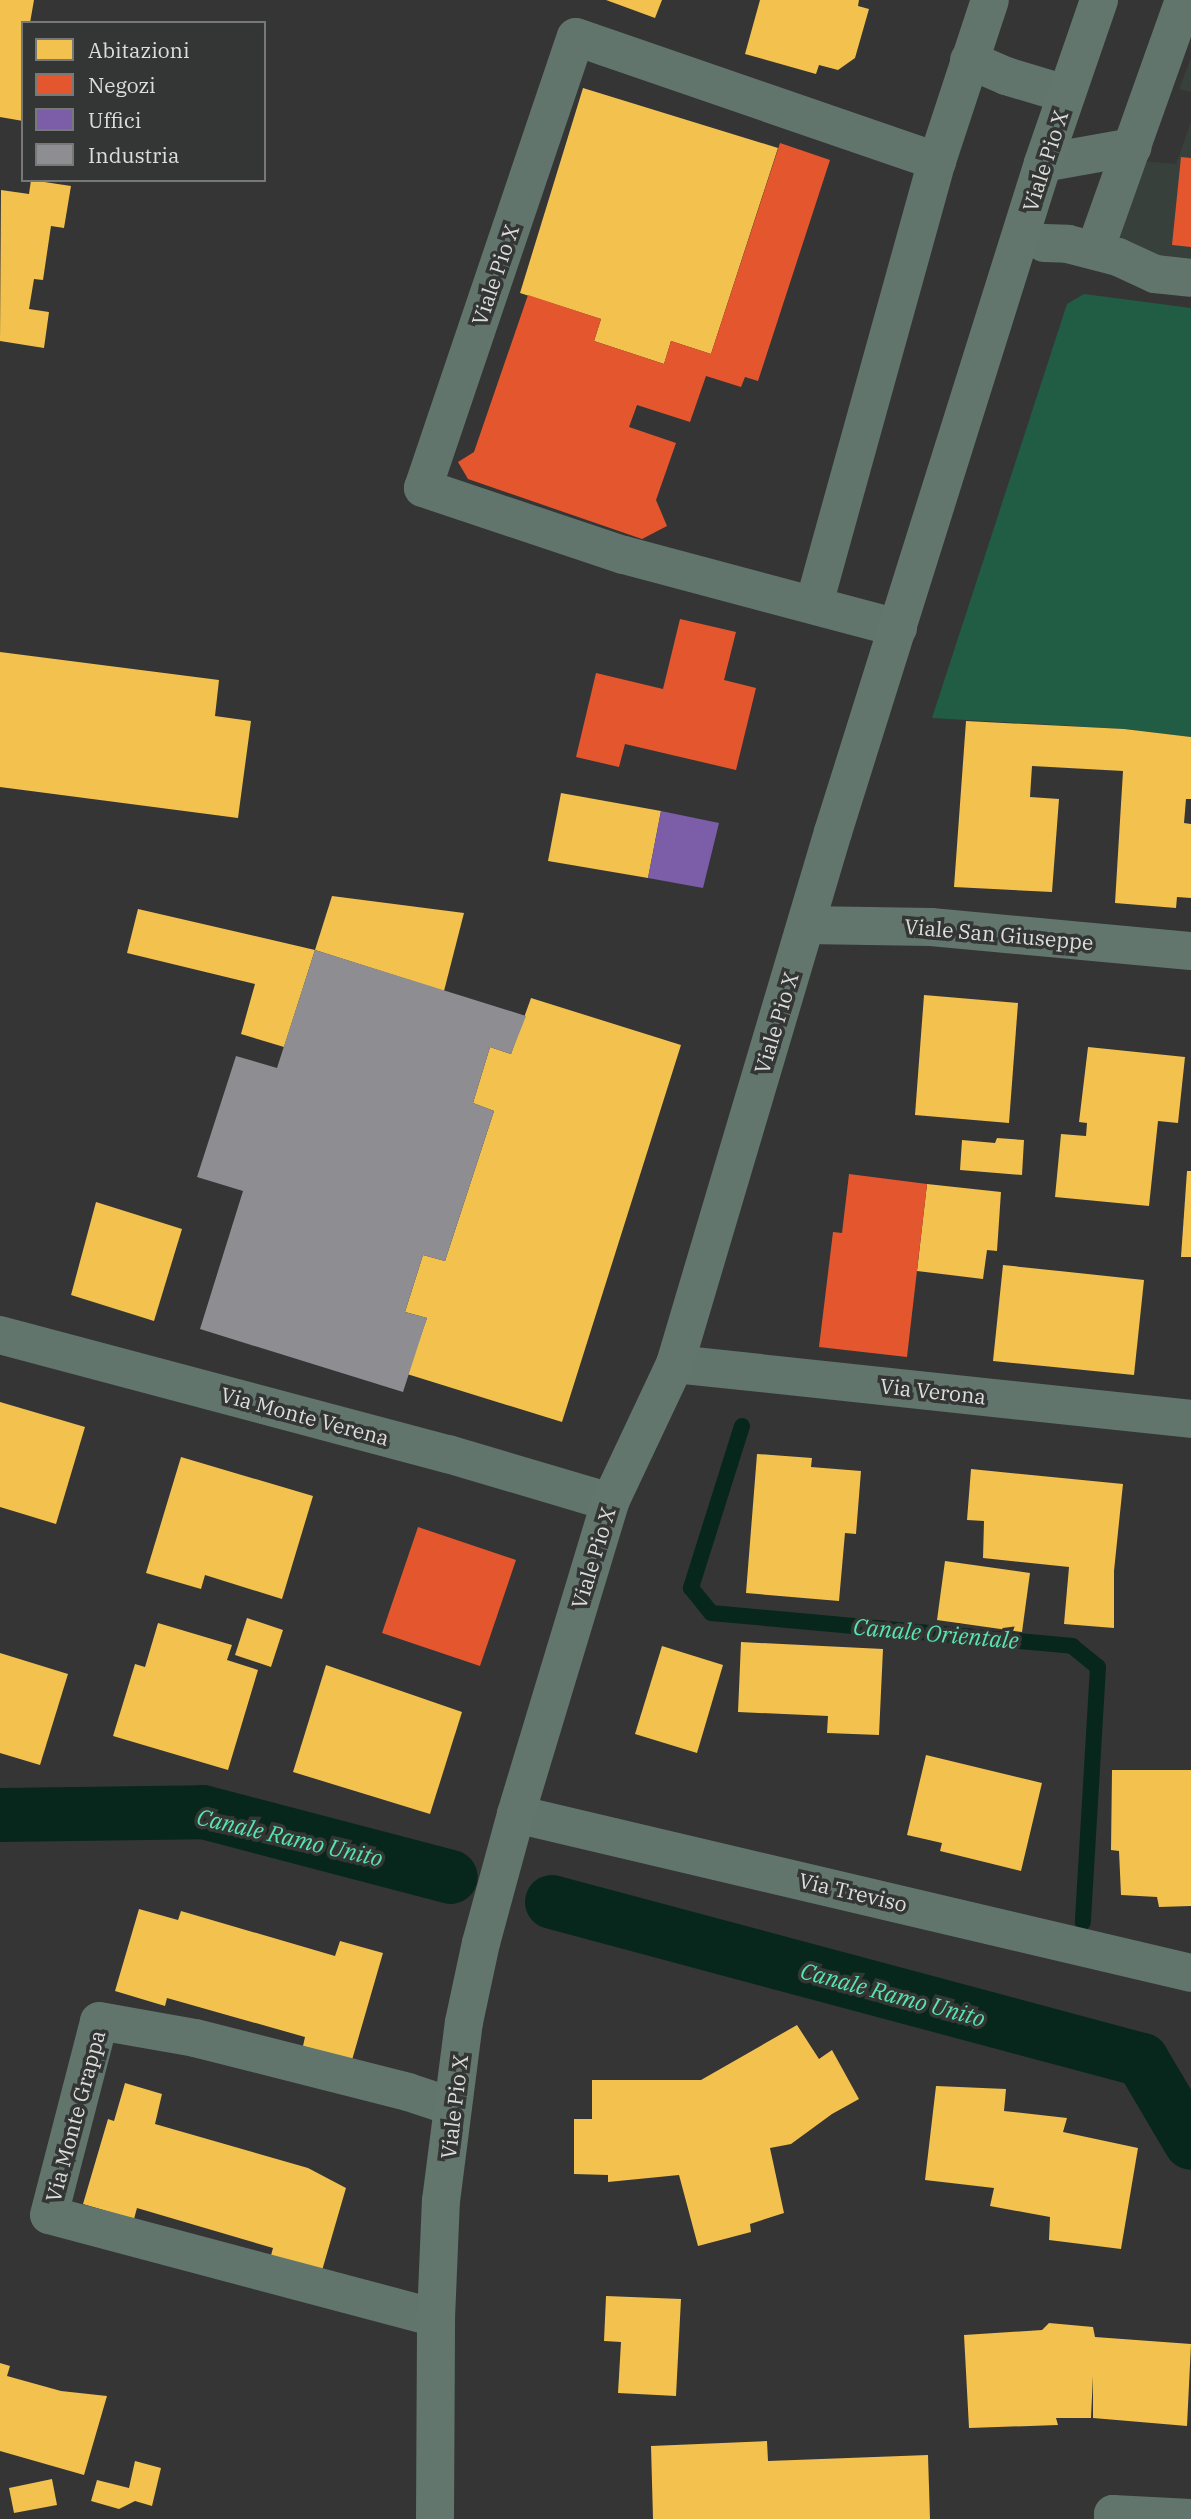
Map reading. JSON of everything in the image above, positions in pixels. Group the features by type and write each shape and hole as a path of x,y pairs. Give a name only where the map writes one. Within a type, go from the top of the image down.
{"main road":[{"name":"Viale Pio X","path":"435,2519 436,2318 441,2201 464,2022 516,1814 610,1502 675,1364 898,628 1032,238 1043,163 1099,0"},
{"name":"Viale San Giuseppe","path":"806,925 931,927 1191,951"}],"street":[{"path":"814,604 937,161 990,0"},
{"path":"1095,250 1184,0"},
{"name":"Viale Pio X","path":"898,628 623,555 423,488 576,37 937,161"},
{"name":"Viale Pio X","path":"969,60 1066,94"},
{"path":"1043,163 1133,148"},
{"path":"1032,238 1095,250 1173,276"},
{"path":"1032,238 1100,262 1173,276"},
{"name":"Via Monte Verena","path":"0,1335 448,1454 610,1502"},
{"name":"Via Verona","path":"675,1364 1191,1419"},
{"name":"Via Treviso","path":"516,1814 1191,1973"},
{"name":"Via Monte Grappa","path":"436,2318 49,2215 99,2021 195,2038 408,2092 453,2108"},
{"path":"1113,2519 1113,2514 1191,2518"}],"shaded area":[{"path":"1191,58 1191,92 1179,89"},
{"path":"1191,122 1191,268 1138,263 1111,227 1142,161 1176,164"}],"green space":[{"path":"1084,294 1191,308 1191,737 1124,729 932,718 1067,304"}],"building: Abitazioni":[{"path":"0,0 34,0 30,21 21,21 21,121 0,117"},
{"path":"606,0 662,0 655,18"},
{"path":"760,0 859,0 858,6 869,9 855,58 838,70 819,65 816,74 745,54"},
{"path":"583,88 778,148 711,354 671,341 664,364 594,341 601,319 520,293"},
{"path":"31,182 71,186 64,228 51,226 43,280 34,279 29,309 49,312 44,348 0,341 1,190 29,194"},
{"path":"0,652 219,680 215,716 251,721 238,818 0,787"},
{"path":"966,721 1124,729 1191,737 1191,799 1186,799 1184,823 1191,824 1191,898 1177,897 1176,908 1115,903 1123,771 1032,766 1030,797 1059,799 1052,892 954,887"},
{"path":"561,793 661,811 648,878 548,861"},
{"path":"332,896 464,913 444,991 315,950"},
{"path":"138,909 315,950 284,1047 241,1034 255,984 127,953"},
{"path":"924,995 1018,1003 1009,1123 915,1115"},
{"path":"531,998 681,1045 562,1422 407,1374 427,1318 405,1312 423,1255 445,1261 494,1111 473,1103 490,1047 511,1054"},
{"path":"1088,1047 1185,1057 1178,1123 1158,1121 1149,1206 1055,1197 1061,1134 1086,1136 1087,1123 1079,1122"},
{"path":"997,1138 1024,1140 1022,1175 960,1170 962,1140 995,1143"},
{"path":"1187,1171 1191,1171 1191,1257 1181,1257"},
{"path":"927,1184 1001,1192 997,1251 987,1250 983,1279 917,1271"},
{"path":"96,1202 182,1229 154,1321 71,1295"},
{"path":"1003,1265 1144,1280 1134,1375 993,1361"},
{"path":"0,1402 85,1427 56,1524 0,1507"},
{"path":"757,1454 812,1458 811,1467 861,1471 856,1534 845,1533 839,1601 746,1593"},
{"path":"181,1457 313,1496 282,1599 205,1575 201,1589 146,1573"},
{"path":"971,1469 1123,1484 1114,1571 1114,1628 1064,1624 1069,1567 983,1558 984,1521 967,1520"},
{"path":"945,1561 1030,1573 1022,1632 937,1620"},
{"path":"247,1618 283,1630 271,1667 235,1655"},
{"path":"158,1623 232,1645 227,1660 258,1670 228,1770 113,1736 135,1664 145,1667"},
{"path":"741,1642 883,1649 879,1735 827,1733 828,1716 738,1712"},
{"path":"662,1646 723,1665 697,1753 635,1734"},
{"path":"0,1653 68,1674 40,1765 0,1753"},
{"path":"326,1665 462,1712 430,1814 293,1772"},
{"path":"926,1755 1042,1783 1021,1871 940,1851 942,1843 907,1835"},
{"path":"1112,1770 1191,1770 1191,1906 1159,1907 1157,1897 1121,1895 1119,1851 1111,1850"},
{"path":"139,1909 178,1920 181,1911 335,1956 340,1941 383,1953 352,2060 303,2046 305,2037 167,1998 165,2006 115,1991"},
{"path":"797,2025 819,2059 832,2050 859,2099 832,2114 791,2144 770,2148 784,2213 750,2224 751,2232 698,2246 679,2175 608,2182 608,2175 574,2174 574,2119 592,2119 592,2080 701,2080"},
{"path":"125,2083 162,2094 155,2124 308,2168 346,2188 321,2274 270,2259 273,2248 137,2208 134,2219 83,2204 108,2119 114,2121"},
{"path":"936,2086 1006,2089 1004,2111 1067,2118 1063,2132 1138,2148 1121,2249 1049,2240 1050,2217 990,2206 994,2188 925,2180"},
{"path":"606,2296 681,2299 676,2396 618,2393 621,2342 604,2341"},
{"path":"1049,2323 1093,2327 1095,2337 1191,2344 1187,2426 1093,2418 1093,2376 1091,2418 1056,2418 1058,2425 969,2428 964,2335 1042,2330"},
{"path":"0,2363 10,2366 7,2376 61,2391 107,2396 84,2475 0,2451"},
{"path":"767,2441 768,2461 928,2455 930,2519 653,2519 651,2446"},
{"path":"135,2461 161,2468 152,2506 135,2501 119,2509 91,2501 97,2480 129,2488"},
{"path":"52,2479 57,2505 14,2513 9,2488"}],"building: Negozi":[{"path":"780,143 830,160 758,381 745,377 741,387 706,376 690,422 637,405 629,427 676,443 656,500 667,526 642,539 468,479 458,462 474,452 528,295 601,319 594,341 664,364 671,341 711,354"},
{"path":"1181,157 1191,158 1191,247 1172,245"},
{"path":"680,619 736,632 724,680 756,688 736,770 625,744 619,767 576,757 596,673 663,689"},
{"path":"849,1174 927,1184 907,1357 819,1347 833,1232 842,1233"},
{"path":"418,1527 516,1560 480,1666 382,1633"}],"building: Uffici":[{"path":"661,811 719,823 703,888 648,878"}],"building: Industria":[{"path":"315,950 526,1016 511,1054 490,1047 473,1103 494,1111 445,1261 423,1255 405,1312 427,1318 403,1392 200,1329 243,1191 197,1177 236,1056 277,1068"}],"waterway":[{"name":"Canale Orientale","path":"742,1426 691,1588 711,1613 1072,1646 1098,1667 1083,1923"},
{"name":"Canale Ramo Unito","path":"0,1815 203,1812 451,1877"},
{"name":"Canale Ramo Unito","path":"552,1902 1142,2060 1191,2143"}]}
